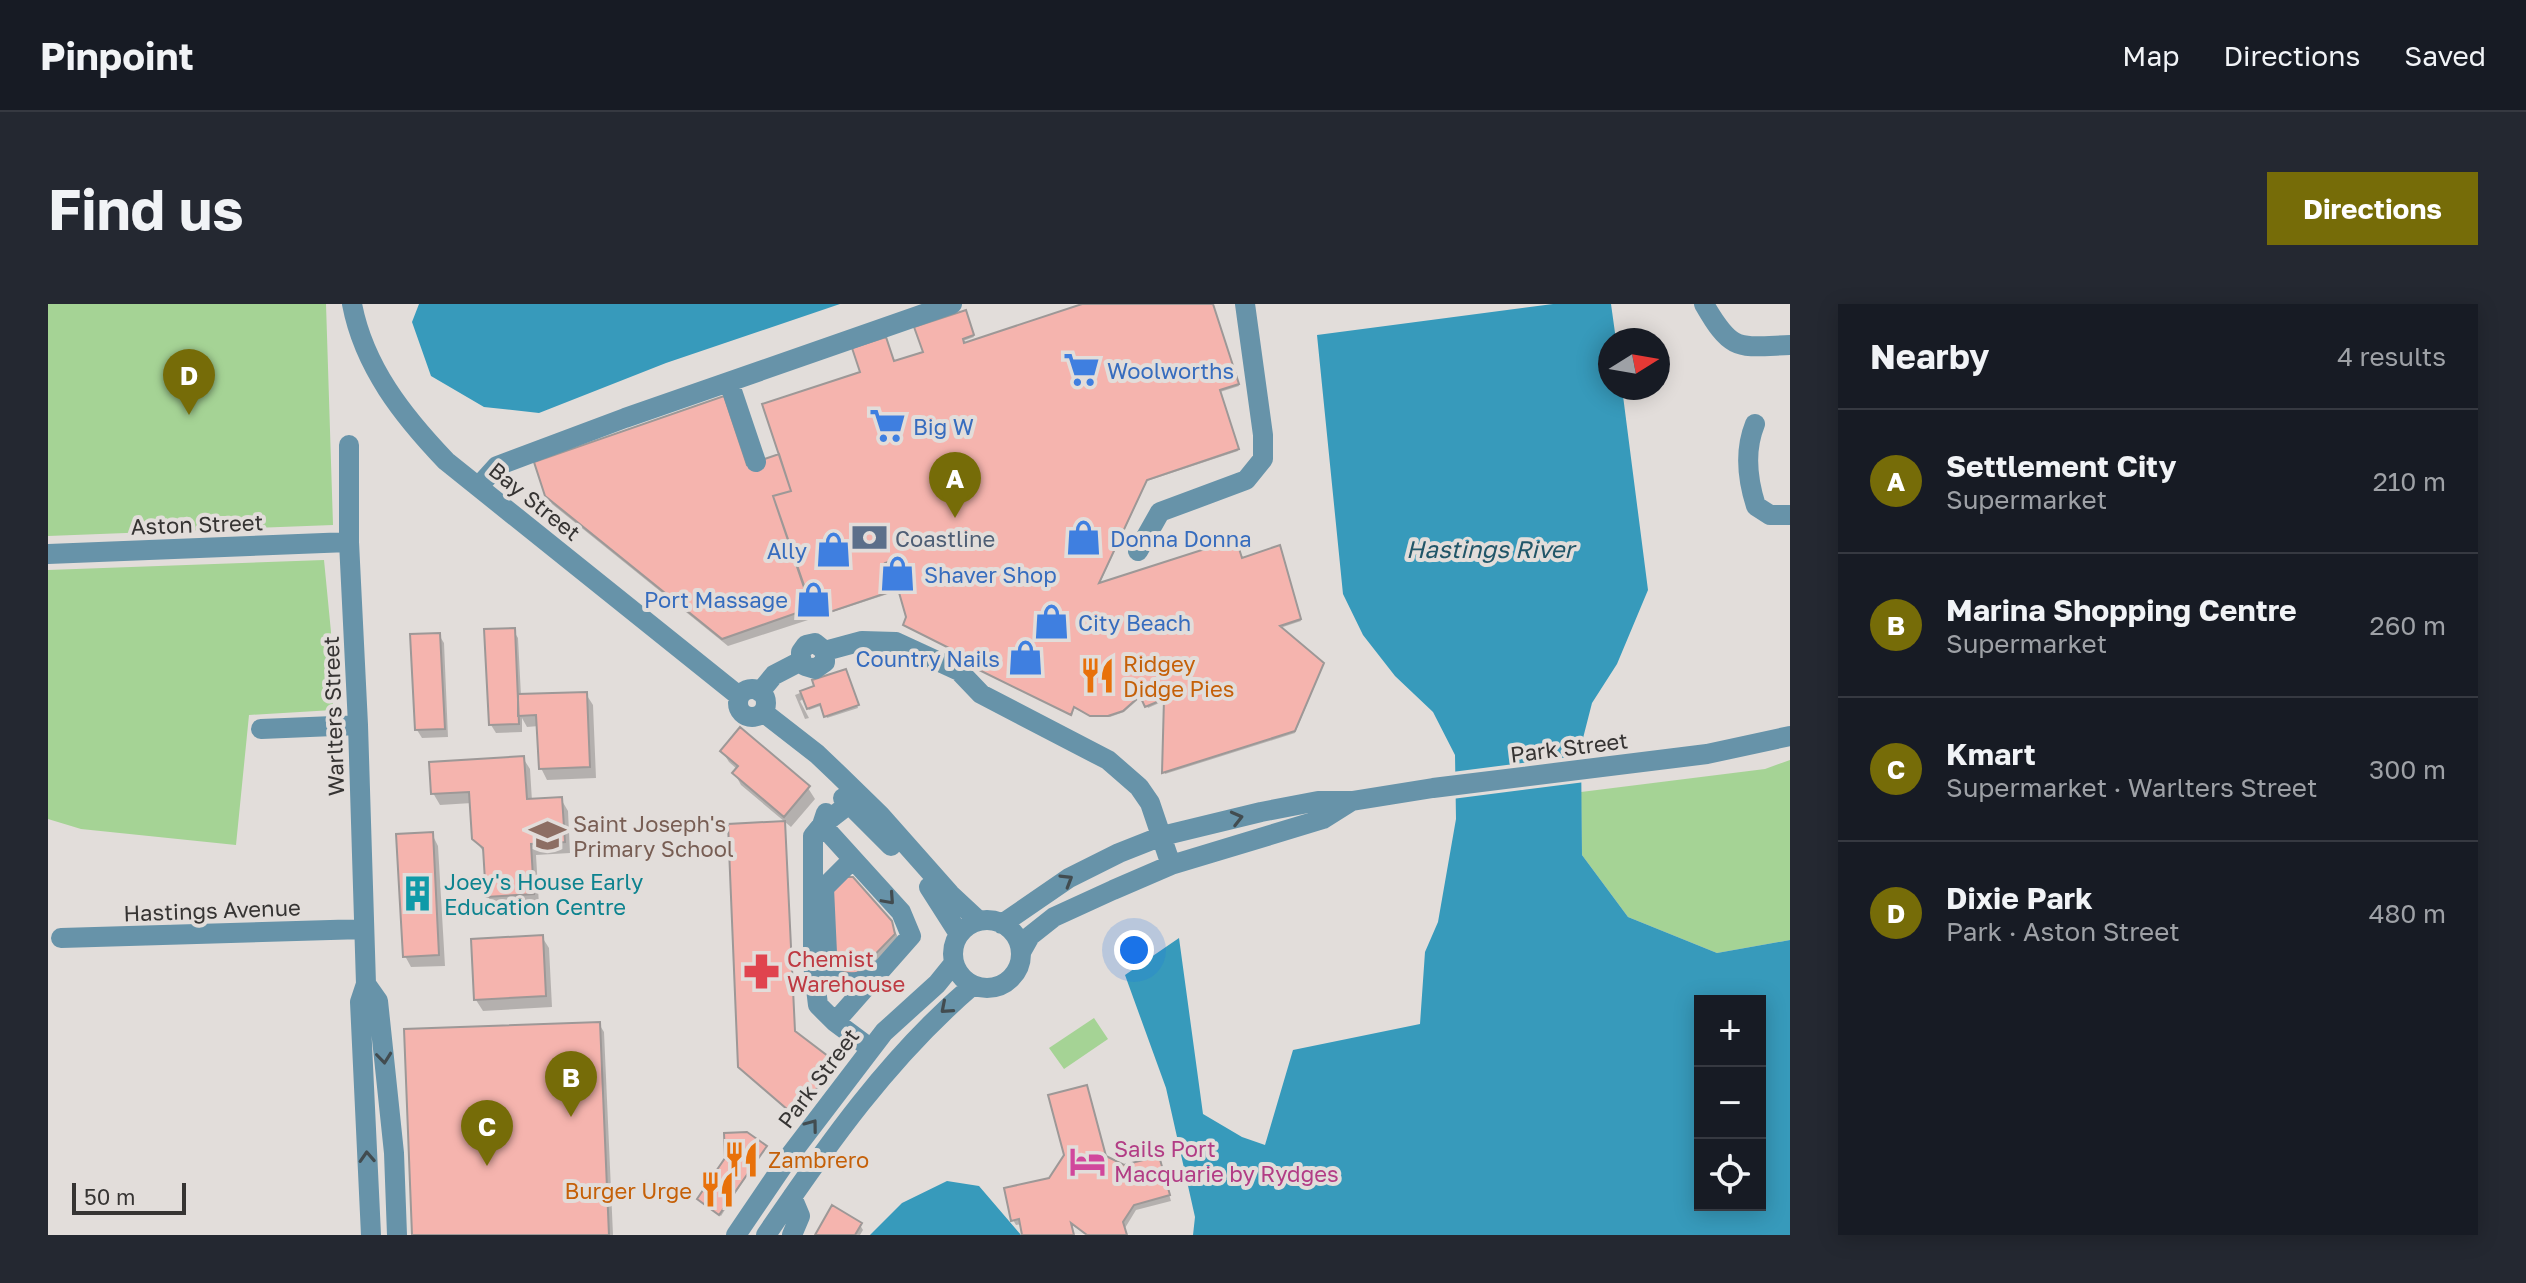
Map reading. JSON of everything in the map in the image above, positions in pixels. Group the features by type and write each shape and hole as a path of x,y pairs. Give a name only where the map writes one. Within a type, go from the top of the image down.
{"street":[{"name":"Bay Street","path":"352,304 362,337 387,391 446,461 739,696 739,710 747,717 758,716 766,709"},
{"path":"479,486 497,466 952,304"},
{"path":"1138,551 1160,512 1246,480 1263,459 1263,435 1245,304"},
{"path":"1704,304 1717,327 1733,344 1743,347 1790,345"},
{"path":"729,382 756,462"},
{"path":"1755,424 1747,445 1756,506 1770,515 1790,515"},
{"name":"Warlters Street","path":"349,445 349,542 366,984 360,1002 371,1235"},
{"name":"Aston Street","path":"48,554 349,542"},
{"path":"766,709 774,675 801,661 803,648 811,643 820,644 825,651 862,641 896,642 959,671 981,694 1108,760 1139,787 1150,803 1171,865"},
{"name":"Bay Street","path":"766,709 844,799 925,881 959,934"},
{"name":"Bay Street","path":"766,709 880,815 950,894 979,921"},
{"path":"261,729 358,725"},
{"name":"Park Street","path":"1002,924 1069,878 1162,836 1318,801 1352,801 1707,754 1790,736"},
{"path":"844,799 813,836 813,964 818,1005 870,1048"},
{"name":"Park Street","path":"1021,952 1030,936 1054,917 1171,865 1323,819 1352,801"},
{"path":"822,825 901,912 911,936 835,1022"},
{"path":"853,859 824,888 828,975 853,984 874,978"},
{"path":"991,920 1002,924 1018,941 1021,952 1020,964 1007,982 996,988 972,986 962,978 954,963 954,945 959,934 967,925 979,921 991,920"},
{"name":"Hastings Avenue","path":"61,938 364,929"},
{"name":"Park Street","path":"736,1235 791,1154 870,1048 891,1024 937,984 954,963"},
{"name":"Warlters Street","path":"366,984 378,1001 394,1153 397,1235"},
{"path":"766,1235 855,1108 939,1014 972,986"},
{"path":"792,1197 800,1216 792,1235"}],"green space":[{"path":"48,304 326,304 333,525 48,536"},
{"path":"324,560 331,632 333,710 249,715 236,845 81,829 48,819 48,570"},
{"path":"1790,760 1790,940 1717,953 1628,917 1582,855 1581,792 1765,769"},
{"path":"1094,1018 1108,1039 1064,1069 1049,1048"}],"water":[{"path":"419,304 840,304 666,363 539,413 484,407 431,376 412,322"},
{"name":"Hastings River","path":"1553,304 1611,304 1614,328 1598,328 1598,400 1624,400 1648,590 1617,664 1592,703 1581,746 1582,855 1628,917 1717,953 1790,940 1790,1235 1193,1235 1195,1217 1166,1088 1125,975 1179,938 1203,1114 1242,1137 1265,1145 1293,1050 1420,1024 1425,952 1438,922 1456,819 1455,755 1433,712 1395,676 1363,635 1343,594 1317,335"},
{"path":"947,1181 979,1186 1021,1235 870,1235 902,1203"}],"pier":[{"path":"1585,755 1585,782 1452,799 1452,772"}],"building":[{"path":"1082,304 1213,304 1239,384 1220,390 1239,449 1147,480 1099,583 1236,539 1242,558 1280,545 1301,619 1280,626 1324,663 1295,731 1162,773 1164,699 1145,707 1140,696 1123,711 1108,716 1090,716 1074,707 1071,715 977,669 973,660 903,625 906,617 898,589 815,617 773,496 791,491 762,404 860,372 852,348 886,337 894,361 923,352 914,327 966,310 974,335 963,339 964,343"},
{"path":"724,396 747,465 779,454 791,491 773,496 811,608 722,639 545,496 534,462"},
{"name":"Shaver Shop","path":"901,557 910,584 894,590 885,563"},
{"path":"515,628 519,724 489,725 484,629"},
{"path":"440,633 445,729 415,730 410,634"},
{"path":"846,669 859,705 824,717 820,704 807,709 800,691 814,686 812,680"},
{"path":"587,692 590,767 539,769 536,715 518,716 518,694"},
{"path":"740,727 810,786 784,817 732,773 738,766 720,751"},
{"path":"524,756 527,799 562,797 565,842 531,844 534,894 486,897 483,848 472,839 469,792 431,794 429,762"},
{"path":"785,821 795,1031 837,1063 795,1116 738,1067 728,824"},
{"name":"Joey's House Early Education Centre","path":"433,832 439,955 403,957 396,834"},
{"path":"842,877 853,877 892,921 895,934 856,974 830,970 828,889"},
{"path":"543,935 546,996 474,1000 471,939"},
{"path":"600,1022 609,1235 412,1235 404,1029"},
{"name":"Sails Port Macquarie by Rydges","path":"1087,1085 1106,1156 1124,1165 1159,1156 1170,1195 1134,1205 1123,1222 1127,1235 1087,1235 1071,1223 1074,1235 1022,1235 1019,1219 1011,1221 1004,1188 1049,1178 1064,1155 1048,1095"},
{"path":"747,1132 767,1146 719,1215 697,1199 725,1158 724,1133"},
{"path":"832,1205 862,1223 855,1235 815,1235"}],"place":[{"name":"Woolworths","path":"1081,370"},
{"name":"Dixie Park","path":"189,415"},
{"name":"Big W","path":"887,426"},
{"name":"Settlement City","path":"955,518"},
{"name":"Coastline","path":"869,538"},
{"name":"Donna Donna","path":"1084,538"},
{"name":"Ally","path":"833,550"},
{"name":"Shaver Shop","path":"898,574"},
{"name":"Port Massage","path":"814,599"},
{"name":"City Beach","path":"1052,622"},
{"name":"Country Nails","path":"1026,658"},
{"name":"Ridgey Didge Pies","path":"1097,676"},
{"name":"Saint Joseph's Primary School","path":"547,836"},
{"name":"Joey's House Early Education Centre","path":"418,894"},
{"name":"Chemist Warehouse","path":"761,971"},
{"name":"Marina Shopping Centre","path":"571,1117"},
{"name":"Zambrero","path":"742,1159"},
{"name":"Sails Port Macquarie by Rydges","path":"1088,1161"},
{"name":"Kmart","path":"487,1166"},
{"name":"Burger Urge","path":"718,1190"}]}
